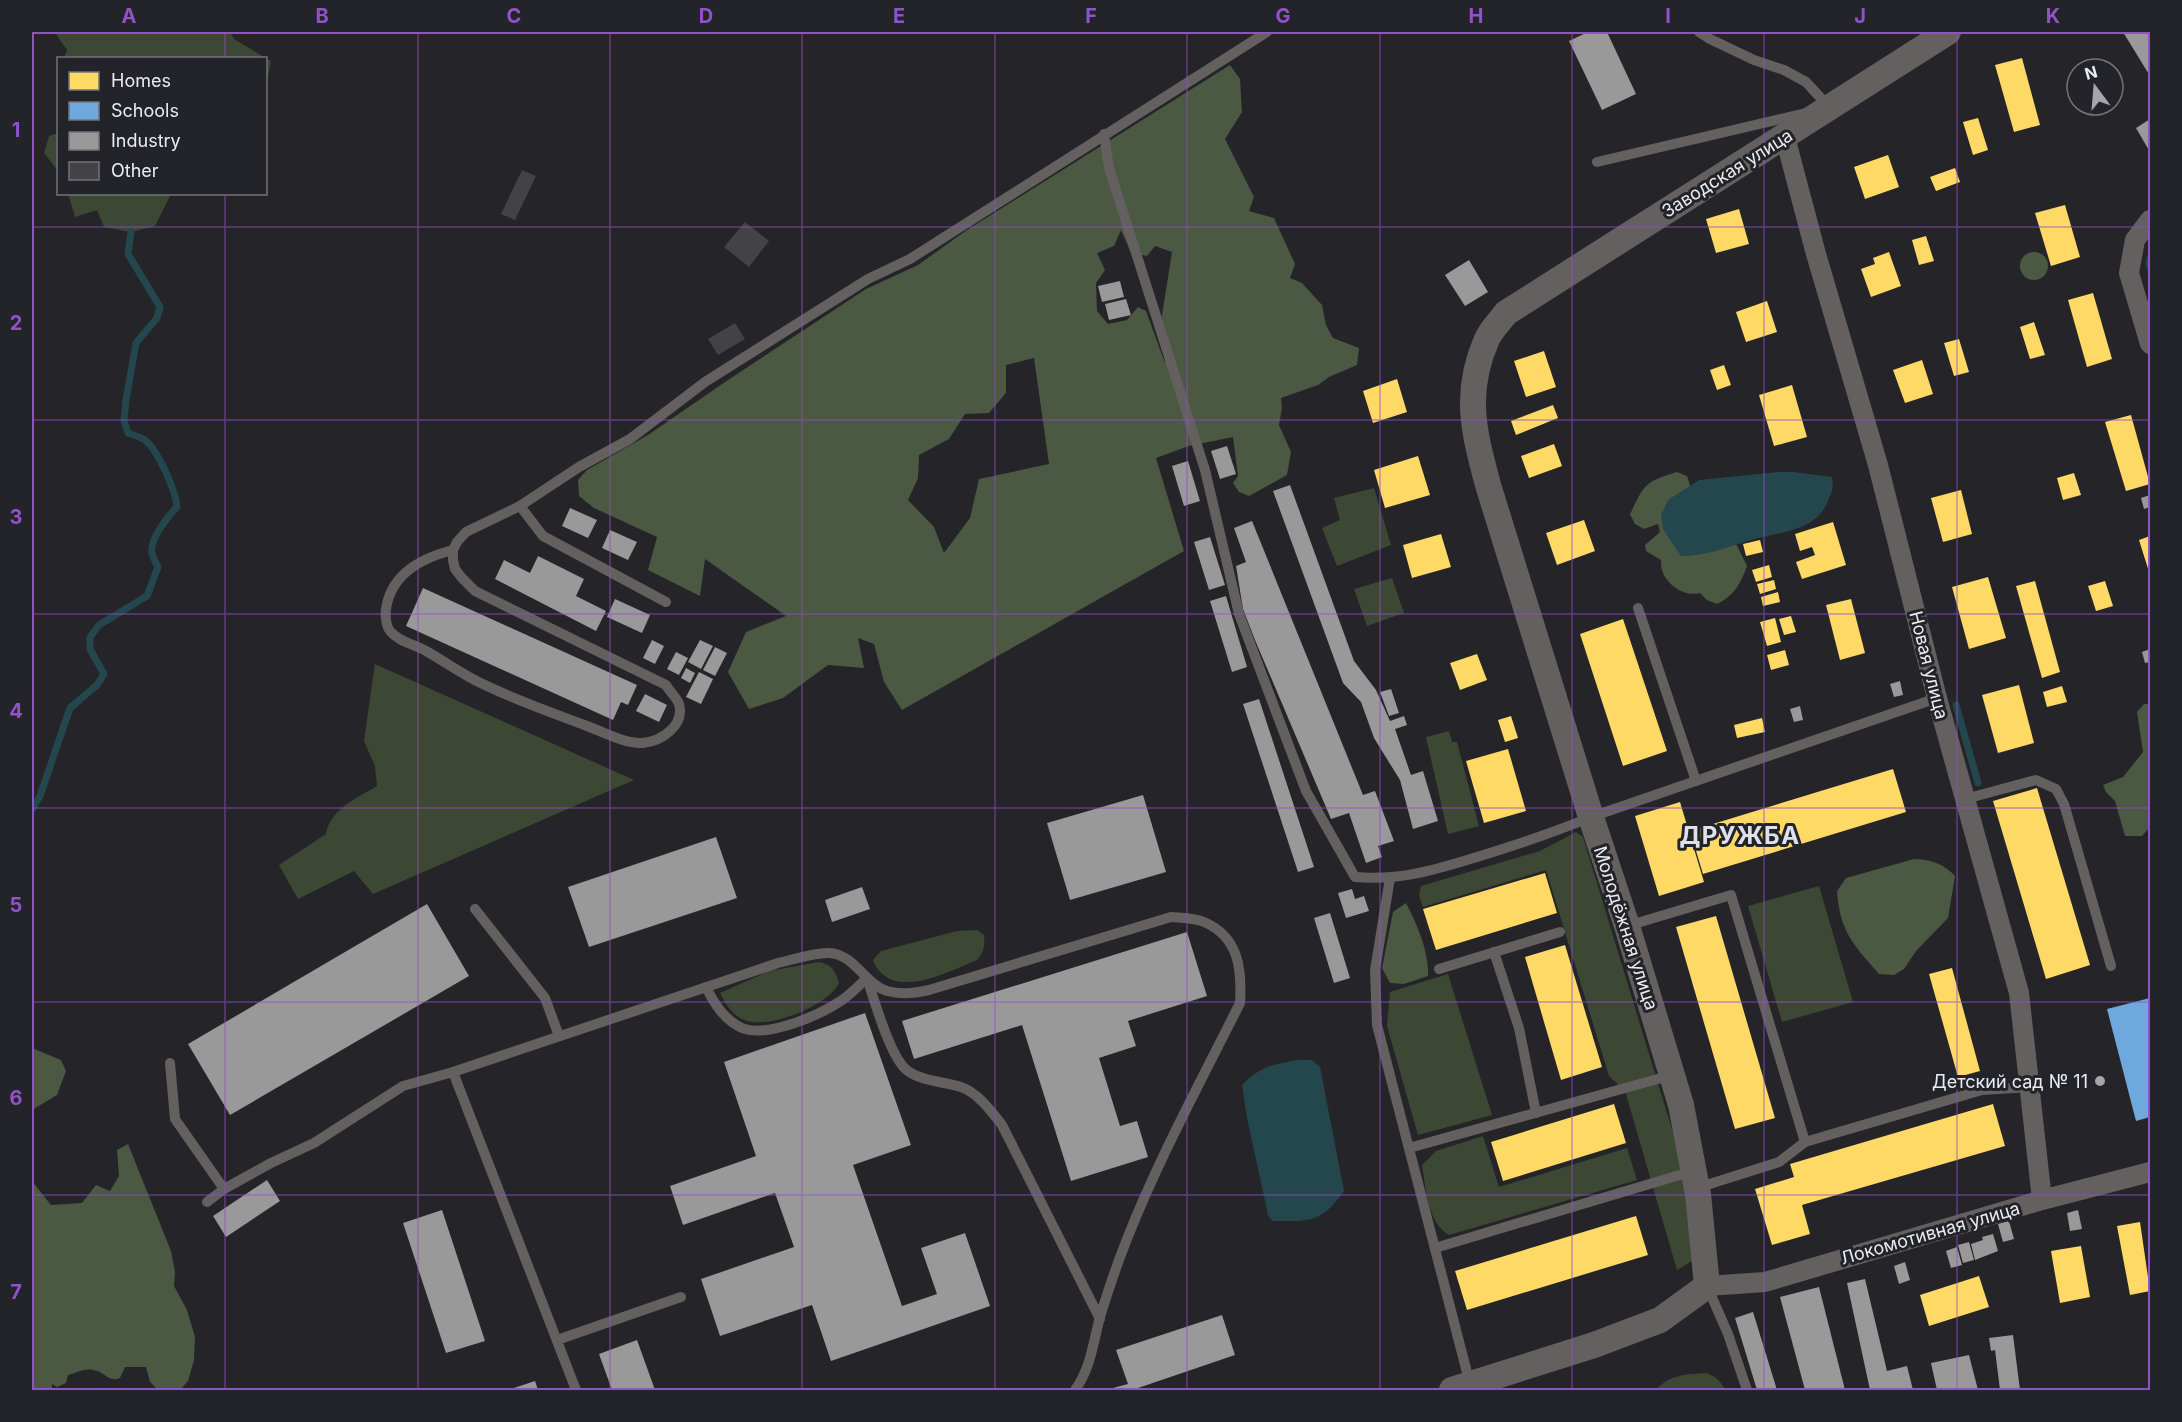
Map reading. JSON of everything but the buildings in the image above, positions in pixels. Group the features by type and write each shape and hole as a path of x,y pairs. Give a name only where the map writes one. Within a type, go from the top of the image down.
{"street":[{"name":"Заводская улица","path":"1506,313 1948,32"},
{"name":"Новая улица","path":"1785,136 1816,254 1878,465 1936,698 2019,993 2042,1200"},
{"path":"2151,220 2135,240 2129,273 2151,344"},
{"name":"Молодёжная улица","path":"1506,313 1488,338 1475,375 1472,408 1477,444 1488,486 1681,1105 1695,1179 1707,1286"},
{"name":"Локомотивная улица","path":"1707,1286 1765,1282 2042,1200 2151,1172"},
{"path":"1461,1388 1594,1345 1660,1320 1707,1286"}],"lane":[{"path":"453,550 432,556 410,569 394,584 385,614 389,630 401,639 485,685 614,737 641,743 660,740 671,731 678,717 679,704 666,686 475,591 455,569 453,560 453,550 466,532 520,506 579,467 630,439 715,376 868,279 910,259 1267,32"},
{"path":"1699,32 1754,60 1784,70 1806,82 1830,108"},
{"path":"1597,162 1727,130 1830,108"},
{"path":"1104,134 1109,168 1204,470 1239,614 1306,791 1355,877 1390,878 1419,874 1538,839 1591,818 1936,698"},
{"path":"520,506 543,536 666,602"},
{"path":"1638,608 1696,781"},
{"path":"1965,800 2036,780 2056,789 2064,804 2111,966"},
{"path":"1390,878 1375,970 1377,1025 1435,1248 1461,1388"},
{"path":"1627,926 1731,895 1805,1142"},
{"path":"475,909 544,998 559,1036"},
{"path":"207,1202 224,1188 314,1143 403,1086 453,1072 778,963 830,953 848,960 885,991 905,994 929,990 1171,917 1203,921 1226,934 1237,957 1242,976 1240,1003 1159,1163 1126,1240 1100,1319 1092,1356 1083,1380 1075,1390"},
{"path":"1439,969 1560,932"},
{"path":"1494,952 1519,1028 1536,1113"},
{"path":"706,987 714,1002 730,1020 743,1028 755,1031 771,1030 805,1018 839,1002 867,978"},
{"path":"867,978 896,1057 908,1071 934,1081 964,1088 986,1104 1002,1125 1100,1319"},
{"path":"170,1063 176,1119 224,1188"},
{"path":"453,1072 576,1390"},
{"path":"1409,1148 1672,1075"},
{"path":"1435,1248 1695,1179 1779,1162 1805,1142 1982,1090 2030,1087"},
{"path":"1707,1286 1728,1334 1747,1390"},
{"path":"557,1340 681,1297"}],"green space":[{"path":"56,32 230,32 234,39 264,57 64,57 67,50"},
{"path":"267,59 271,61 267,81"},
{"path":"1230,65 1240,79 1242,112 1225,139 1254,197 1249,211 1274,218 1295,264 1290,278 1302,283 1322,305 1326,325 1333,338 1359,348 1357,365 1329,377 1318,385 1281,398 1279,425 1291,452 1287,475 1249,496 1239,492 1233,483 1238,476 1233,437 1189,446 1156,458 1184,551 902,710 884,682 874,644 858,638 864,668 828,665 783,698 749,709 728,672 746,632 786,616 705,559 700,596 648,570 657,537 594,508 579,496 578,480 587,470 648,435 866,289 918,265 967,230","holes":["1121,230 1131,253 1147,256 1155,246 1172,252 1162,315 1165,363 1146,311 1138,307 1127,320 1108,324 1097,311 1096,283 1105,270 1097,253 1114,246","1034,358 1049,464 979,479 970,518 944,553 934,527 908,500 918,478 919,455 949,439 965,414 989,413 1006,393 1006,365"]},
{"path":"57,133 57,170 44,153 49,136"},
{"path":"68,195 170,195 155,226 131,232 104,227 97,210 75,217"},
{"path":"2034,252 2044,256 2048,266 2044,276 2034,280 2024,276 2020,266 2024,256"},
{"path":"1677,472 1687,476 1696,503 1735,542 1747,566 1736,588 1717,604 1707,600 1700,593 1686,593 1679,590 1668,581 1661,567 1661,560 1646,551 1645,545 1660,532 1658,524 1644,529 1635,524 1630,514 1647,486"},
{"path":"1374,488 1391,545 1337,566 1322,528 1340,520 1334,498"},
{"path":"1392,578 1404,613 1367,626 1354,589"},
{"path":"375,663 634,780 373,894 354,871 298,899 279,865 326,834 329,825 339,811 377,786 375,766 364,741"},
{"path":"2144,704 2150,704 2150,827 2142,836 2125,836 2115,801 2103,785 2123,777 2143,752 2137,712"},
{"path":"1449,731 1452,742 1457,742 1479,826 1448,834 1426,737"},
{"path":"1576,832 1583,837 1674,1136 1689,1200 1692,1261 1677,1270 1625,1091 1609,1076 1546,870 1423,907 1419,896 1421,886 1540,851"},
{"path":"1914,859 1936,863 1955,876 1948,918 1916,951 1904,969 1894,975 1879,974 1849,937 1841,917 1837,891 1846,878"},
{"path":"1819,886 1853,1002 1782,1022 1748,906"},
{"path":"1406,903 1424,948 1428,976 1404,984 1390,983 1382,968 1393,912"},
{"path":"977,930 984,935 984,942 983,951 977,960 936,977 921,981 892,980 881,973 873,960 881,951 957,931"},
{"path":"819,962 832,969 839,983 823,1000 782,1019 767,1022 744,1020 733,1012 720,993 769,971"},
{"path":"1448,974 1492,1115 1418,1135 1387,1026 1390,992"},
{"path":"32,1048 61,1060 66,1071 57,1095 32,1110"},
{"path":"1483,1136 1499,1187 1627,1148 1637,1180 1449,1235 1436,1222 1432,1213 1426,1194 1422,1165 1436,1151"},
{"path":"128,1144 171,1251 175,1272 174,1286 187,1310 195,1337 194,1360 188,1381 180,1390 158,1390 150,1382 146,1367 125,1367 120,1378 116,1379 97,1371 87,1370 68,1375 66,1383 57,1387 52,1384 52,1390 32,1390 32,1181 51,1205 82,1203 96,1185 110,1191 119,1176 117,1150"},
{"path":"1706,1373 1717,1379 1725,1390 1656,1390 1672,1378"}],"water":[{"path":"1778,472 1832,477 1833,488 1827,503 1821,513 1803,526 1690,556 1681,556 1663,529 1661,515 1668,500 1699,480"},
{"path":"1298,1060 1312,1060 1320,1067 1344,1191 1336,1202 1321,1215 1305,1220 1272,1221 1268,1215 1242,1085 1268,1067"}],"waterway":[{"path":"32,810 40,796 70,708 97,685 104,674 90,649 90,637 99,625 147,596 158,567 152,553 153,542 164,522 177,507 170,482 156,453 146,441 128,433 124,420 136,343 157,318 160,307 128,254 131,232"},
{"path":"2150,258 2150,267"},
{"path":"1956,705 1978,783"}],"place":[{"name":"Детский сад № 11","path":"2100,1081"}],"district":[{"name":"ДРУЖБА","path":"1740,835"}]}
